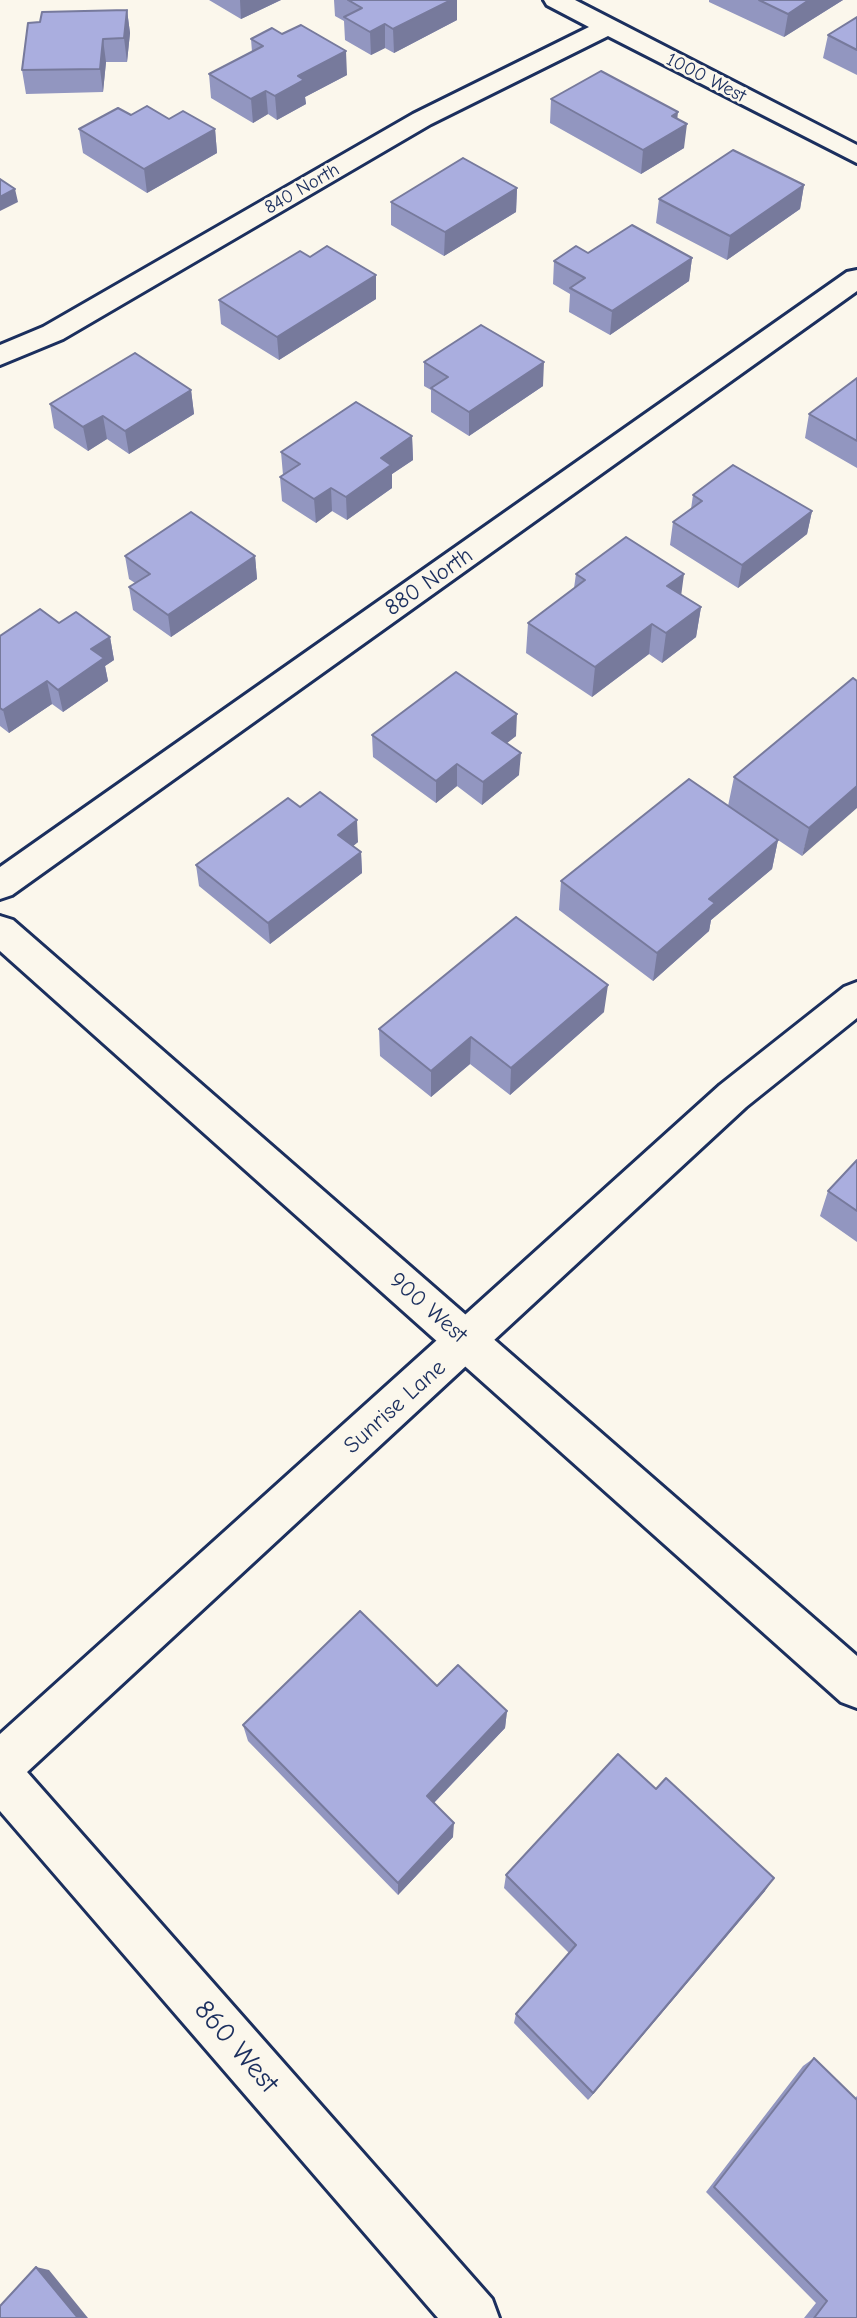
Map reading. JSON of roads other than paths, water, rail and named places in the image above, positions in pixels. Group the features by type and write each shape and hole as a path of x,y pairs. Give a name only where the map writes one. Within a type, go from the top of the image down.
{"street":[{"name":"1000 West","path":"556,0 857,155"},
{"name":"840 North","path":"0,356 53,333 446,106 607,27"},
{"name":"880 North","path":"0,885 857,278"},
{"name":"900 West","path":"0,930 857,1686"},
{"name":"Sunrise Lane","path":"0,1765 733,1097 857,997"},
{"name":"860 West","path":"0,1776 473,2318"}]}
